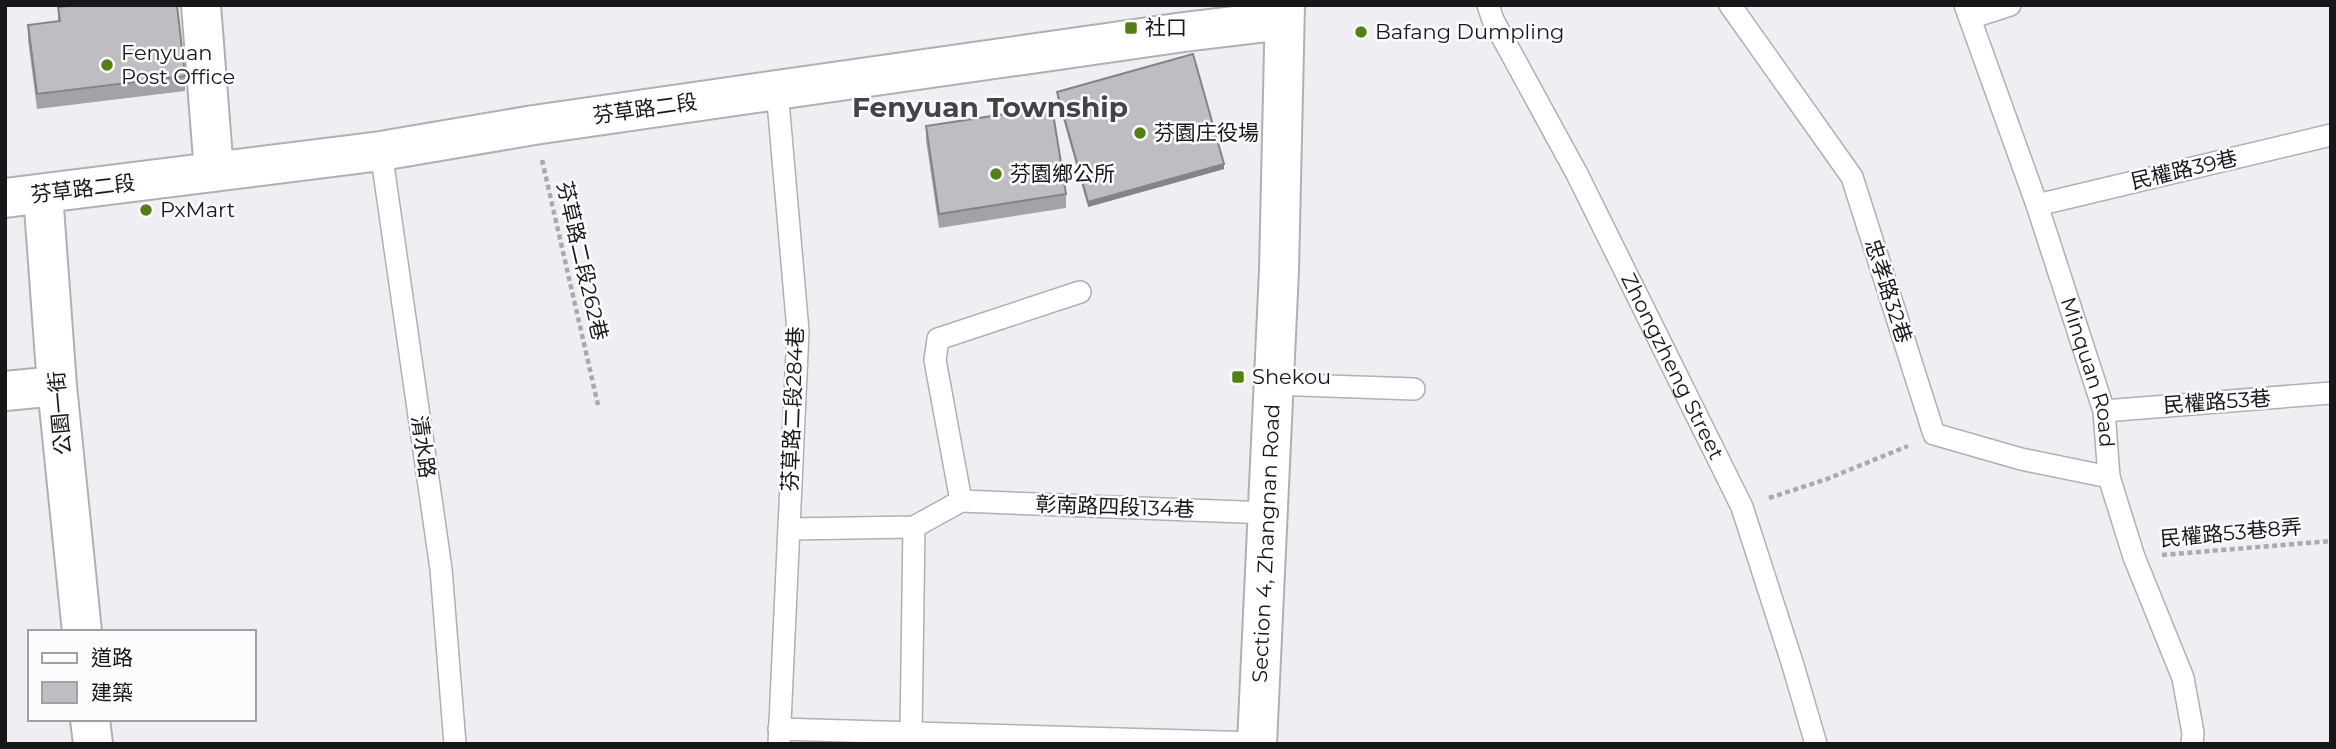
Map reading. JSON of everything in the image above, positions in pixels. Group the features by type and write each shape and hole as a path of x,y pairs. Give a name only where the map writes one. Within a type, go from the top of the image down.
{"street":[{"path":"201,5 214,172"},
{"name":"芬草路二段","path":"5,198 381,151 534,125 1184,32 1285,13"},
{"name":"Section 4, Zhangnan Road","path":"1257,744 1279,270 1285,13"},
{"name":"公園一街","path":"43,194 57,386 82,630"},
{"path":"5,391 57,386"},
{"path":"90,721 93,744"}],"lane":[{"name":"Zhongzheng Street","path":"1488,5 1493,20 1577,174 1742,507 1793,662 1816,744"},
{"name":"忠孝路32巷","path":"1730,5 1852,177 1934,434"},
{"path":"1967,12 2010,5"},
{"name":"Minquan Road","path":"1967,12 2037,205 2104,411 2109,477 2134,557 2183,678 2193,733 2192,744"},
{"name":"芬草路二段284巷","path":"778,90 798,331 779,736"},
{"name":"民權路39巷","path":"2037,205 2331,135"},
{"name":"清水路","path":"381,151 441,569 455,744"},
{"path":"789,529 914,527 961,501 935,360 938,339 1080,292"},
{"path":"1272,384 1414,389"},
{"name":"民權路53巷","path":"2104,411 2331,393"},
{"path":"1934,434 2021,459 2109,477"},
{"name":"彰南路四段134巷","path":"961,501 1268,513"},
{"path":"911,733 914,527"},
{"path":"779,736 911,733 1257,744"}],"path":[{"name":"芬草路二段262巷","path":"534,125 598,405"},
{"path":"1742,507 1827,479 1934,434"},
{"name":"民權路53巷8弄","path":"2134,557 2331,541"}],"building":[{"name":"Fenyuan Post Office","path":"177,5 185,76 37,94 28,25 60,21 58,7"},
{"name":"芬園庄役場","path":"1193,54 1224,164 1088,202 1057,92"},
{"name":"芬園鄉公所","path":"1052,107 1066,194 939,214 926,126"}],"place":[{"name":"社口","path":"1131,28"},
{"name":"Bafang Dumpling","path":"1361,32"},
{"name":"Fenyuan Post Office","path":"107,65"},
{"name":"芬園庄役場","path":"1140,133"},
{"name":"芬園鄉公所","path":"996,174"},
{"name":"PxMart","path":"146,210"},
{"name":"Shekou","path":"1238,377"}],"district":[{"name":"Fenyuan Township","path":"990,107"}]}
